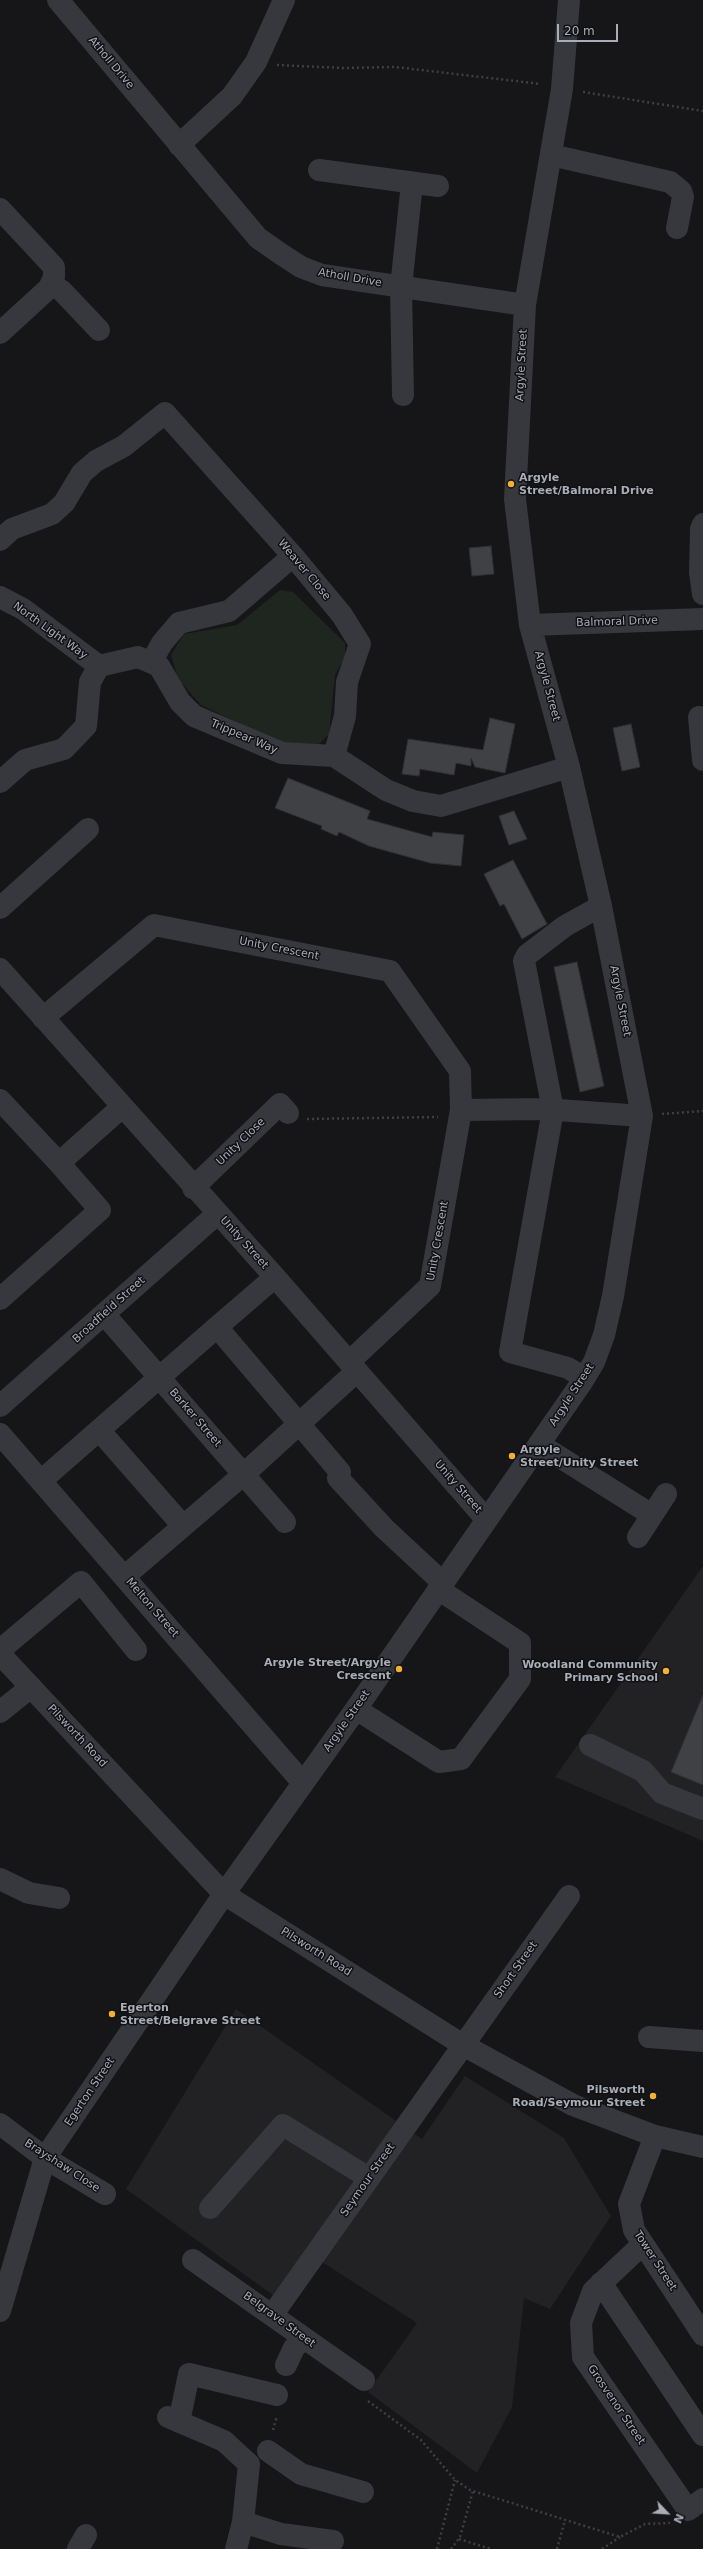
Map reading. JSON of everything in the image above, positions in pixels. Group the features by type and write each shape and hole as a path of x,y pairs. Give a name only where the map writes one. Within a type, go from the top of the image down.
{"street":[{"name":"Atholl Drive","path":"58,0 258,238 281,254 301,267 322,275 525,305"},
{"path":"180,145 232,96 256,62 284,0"},
{"name":"Argyle Street","path":"224,1894 356,1709 584,1378 594,1362 604,1335 613,1296 642,1116 601,906 569,766 530,625 515,499 525,305 562,89 569,0"},
{"path":"551,155 670,182 681,191 683,197 677,228"},
{"path":"319,170 438,186"},
{"path":"403,395 401,287 412,183"},
{"path":"0,209 54,267 54,277 51,284 0,333"},
{"path":"51,284 62,291 99,330"},
{"name":"Weaver Close","path":"0,540 12,529 52,514 64,503 82,473 96,461 124,446 165,413 293,556 342,615 360,644 347,682 345,716 334,756"},
{"path":"703,524 701,529 700,573 703,594"},
{"path":"0,782 25,760 64,749 86,726 90,682 99,666 138,656 152,661 162,643 180,623 229,611 293,556"},
{"name":"North Light Way","path":"0,597 23,609 99,666"},
{"name":"Balmoral Drive","path":"530,625 703,619"},
{"name":"Trippear Way","path":"152,661 159,666 180,702 194,716 282,753 334,756 386,790 413,802 441,806 569,766"},
{"path":"698,717 703,760"},
{"path":"0,908 88,829"},
{"path":"584,1378 568,1368 510,1352 553,1110 524,961 527,955 565,926 601,906"},
{"name":"Unity Crescent","path":"43,1018 154,925 390,971 460,1071 460,1114 430,1286 299,1424 244,1474 125,1576"},
{"name":"Unity Street","path":"0,969 193,1188 275,1277 486,1519"},
{"path":"0,1100 100,1210 0,1299"},
{"name":"Unity Close","path":"193,1188 280,1104 288,1113"},
{"path":"58,1163 122,1108"},
{"path":"460,1114 553,1110 642,1116"},
{"name":"Broadfield Street","path":"0,1406 217,1214"},
{"path":"42,1480 275,1277"},
{"name":"Barker Street","path":"104,1314 285,1522"},
{"path":"217,1327 340,1472 338,1478 384,1528 440,1585 520,1642 520,1679 462,1759 439,1762 356,1709"},
{"path":"100,1430 184,1526"},
{"name":"Melton Street","path":"0,1434 42,1480 303,1783"},
{"path":"539,1444 652,1515"},
{"path":"638,1537 666,1494"},
{"path":"0,1650 81,1582 136,1650"},
{"name":"Pilsworth Road","path":"0,1654 224,1894 463,2045 573,2106 655,2136 703,2147"},
{"path":"0,1712 31,1687"},
{"path":"590,1745 642,1771 662,1793 703,1809"},
{"path":"0,1879 29,1893 59,1898"},
{"name":"Egerton Street","path":"0,2311 4,2277 45,2158 224,1894"},
{"name":"Short Street","path":"463,2045 569,1896"},
{"path":"649,2037 703,2041"},
{"name":"Seymour Street","path":"273,2314 463,2045"},
{"name":"Brayshaw Close","path":"0,2124 45,2158 105,2194"},
{"path":"210,2208 282,2125 369,2178"},
{"name":"Tower Street","path":"655,2136 629,2204 634,2230 703,2335"},
{"name":"Grosvenor Street","path":"643,2244 593,2291 582,2323 582,2357 688,2510 703,2499"},
{"name":"Belgrave Street","path":"193,2260 273,2314 304,2338 364,2380"},
{"path":"601,2283 703,2436"},
{"path":"286,2365 294,2348 304,2338"},
{"path":"236,2549 243,2522 249,2464 224,2441 174,2419 189,2374 277,2395"},
{"path":"268,2451 301,2474 363,2492"},
{"path":"243,2522 281,2534 333,2541"}],"path":[{"path":"256,62 290,67 395,67 531,81 562,89 703,111"},
{"path":"642,1116 703,1111"},
{"path":"288,1113 302,1119 460,1114"},
{"path":"364,2380 365,2399 421,2440 455,2480 473,2491 620,2537"},
{"path":"268,2451 278,2413 277,2395"},
{"path":"437,2549 455,2480"},
{"path":"451,2549 459,2539 473,2491"},
{"path":"558,2549 565,2520"},
{"path":"602,2549 620,2537 645,2524 676,2523"},
{"path":"459,2539 491,2549"}],"shaded area":[{"path":"280,590 293,592 345,643 345,657 335,675 329,734 317,746 287,746 201,705 178,679 171,655 184,634 237,625"},
{"name":"Woodland Community Primary School","path":"703,1566 703,1841 555,1777"},
{"path":"236,2009 422,2139 465,2076 564,2138 611,2216 550,2309 524,2298 512,2407 477,2473 368,2392 417,2323 322,2262 288,2306 126,2189"}],"building":[{"path":"491,546 494,574 472,576 469,548"},
{"path":"490,718 515,724 505,773 475,767 471,758 471,766 456,763 454,775 420,769 419,776 402,774 408,739 483,750"},
{"path":"631,724 640,767 622,771 613,728"},
{"path":"288,778 370,811 367,819 432,837 433,832 464,835 461,866 430,863 369,846 339,832 337,836 321,829 322,826 275,808"},
{"path":"514,811 527,839 509,845 499,816"},
{"path":"513,860 547,924 522,939 504,904 500,906 484,874"},
{"path":"577,962 604,1086 580,1092 554,967"},
{"path":"703,1695 703,1785 671,1772"}],"place":[{"name":"Argyle Street/Balmoral Drive","path":"511,484"},
{"name":"Argyle Street/Unity Street","path":"512,1456"},
{"name":"Argyle Street/Argyle Crescent","path":"399,1669"},
{"name":"Woodland Community Primary School","path":"666,1671"},
{"name":"Egerton Street/Belgrave Street","path":"112,2014"},
{"name":"Pilsworth Road/Seymour Street","path":"653,2096"}]}
